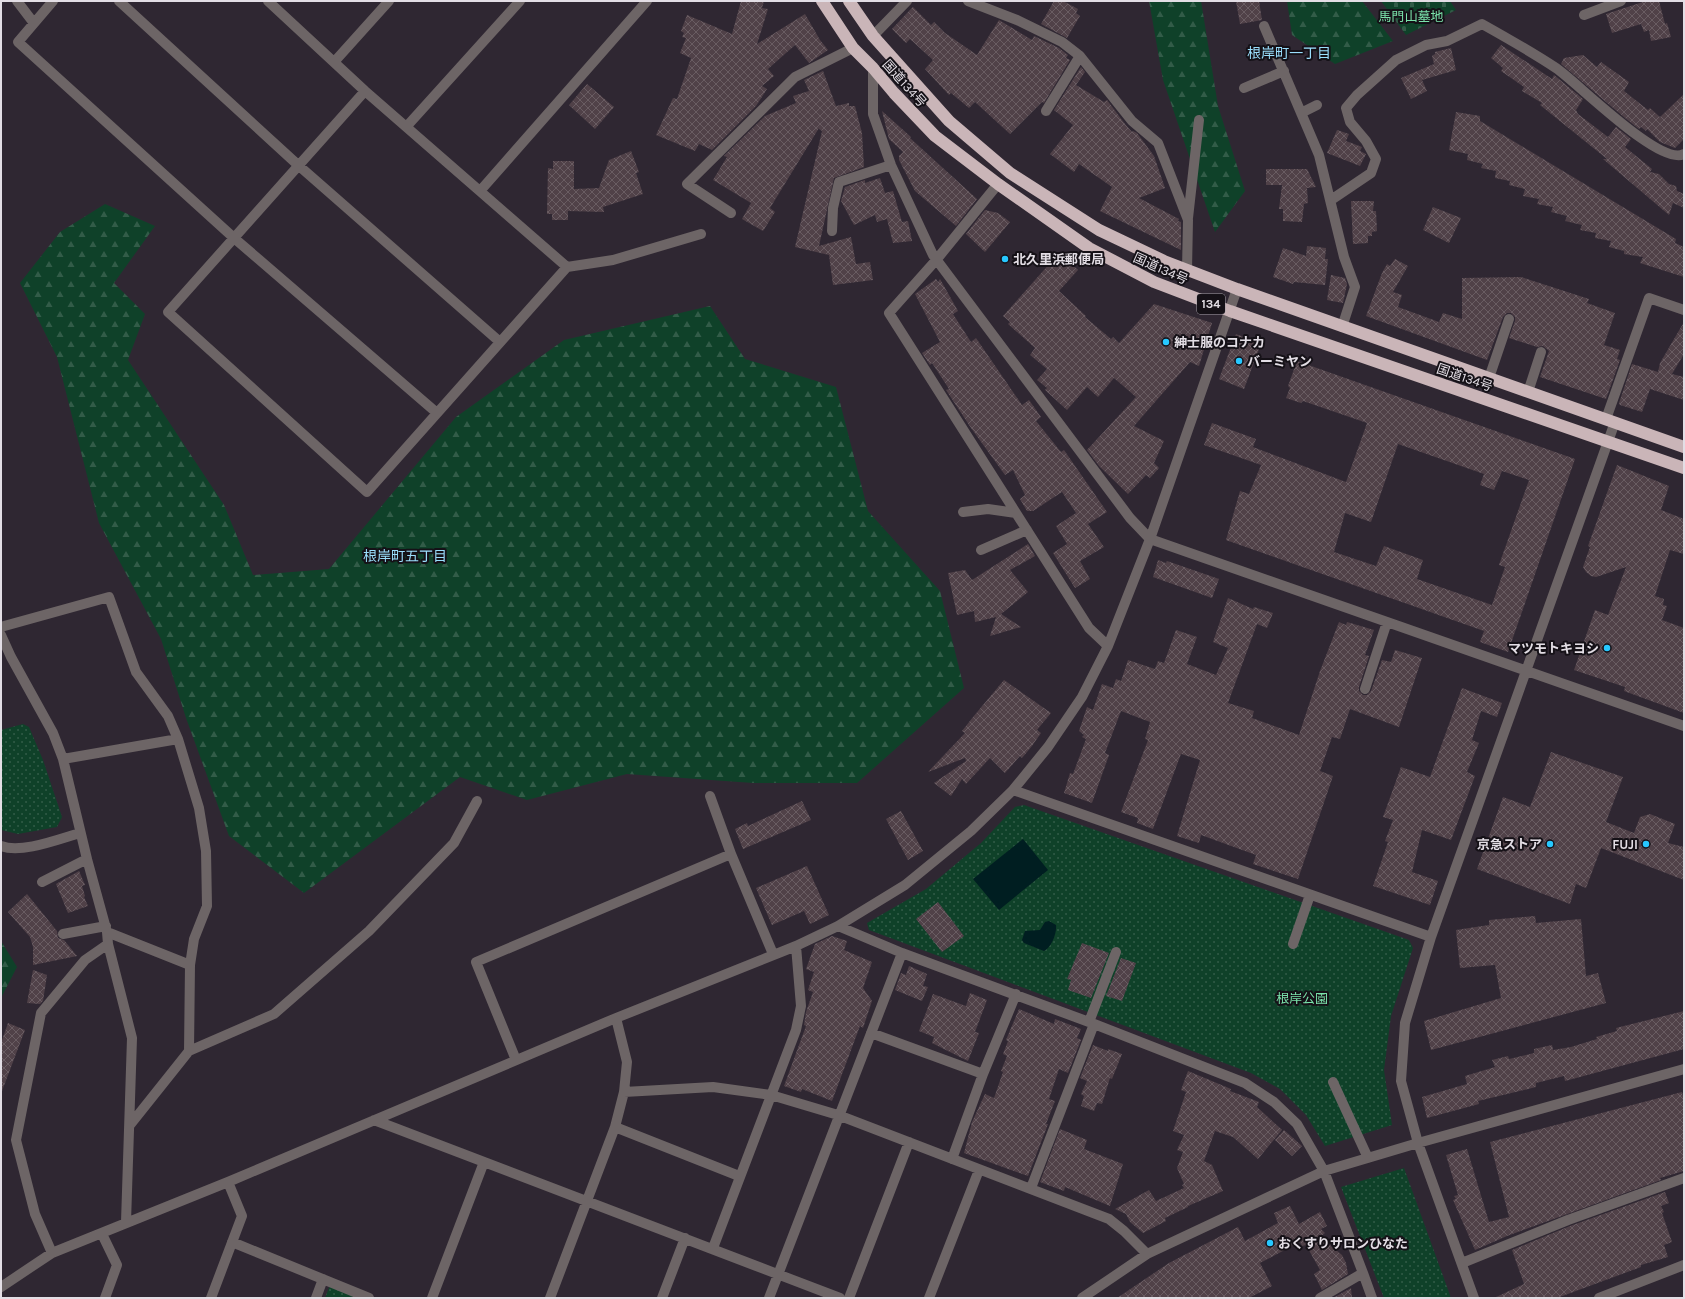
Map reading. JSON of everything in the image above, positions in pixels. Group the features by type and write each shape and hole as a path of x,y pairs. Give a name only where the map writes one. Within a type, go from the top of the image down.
{"highway":[{"name":"国道134号","path":"822,1 853,48 935,136 998,184 1089,248 1154,282 1230,311 1684,468"},
{"name":"国道134号","path":"849,1 873,36 949,121 1010,173 1099,230 1164,261 1237,289 1684,447"}],"street":[{"path":"17,1 33,22"},
{"path":"53,1 33,22 18,42 234,238 437,413"},
{"path":"119,1 298,166 500,342"},
{"path":"268,1 335,61 365,91 566,267"},
{"path":"335,61 389,1"},
{"path":"406,126 520,1"},
{"path":"480,191 647,1"},
{"path":"873,36 907,1"},
{"path":"968,1 1017,20 1062,42 1080,56 1132,121 1158,143 1188,220"},
{"path":"1584,16 1616,2"},
{"path":"1331,200 1371,173 1376,158 1366,141 1350,122 1346,108 1357,95 1396,60 1426,45 1447,41 1482,24 1557,68 1610,114 1658,150 1677,156 1684,154"},
{"path":"1264,26 1319,155 1344,257 1355,287 1342,327"},
{"path":"731,213 687,184 795,78 853,48"},
{"path":"1046,111 1080,56"},
{"path":"873,68 873,114 891,165 933,255 1130,518 1150,539 1684,726"},
{"path":"1244,88 1284,71"},
{"path":"365,91 168,312 367,492 566,267 613,260 701,234"},
{"path":"1301,113 1317,105"},
{"path":"1187,270 1188,220 1199,120"},
{"path":"832,231 833,208 839,182 891,165"},
{"path":"998,184 937,259 889,313 1089,628 1108,646"},
{"path":"1,1287 52,1253 228,1182 616,1018 796,946 838,926 905,884 971,831 1013,790 1048,747 1082,697 1108,646 1150,539 1237,289"},
{"path":"1474,1298 1418,1143 1402,1081 1404,1022 1432,936 1526,670 1609,442 1611,421 1649,298 1684,310"},
{"path":"1489,378 1509,319"},
{"path":"1528,392 1541,352"},
{"path":"963,512 988,509 1016,513"},
{"path":"981,550 1027,530"},
{"path":"1,627 109,597 136,672 168,716 178,739 199,808 206,851 208,906 194,940 190,965 189,1051"},
{"path":"1365,689 1387,622"},
{"path":"1,635 11,657 53,733 63,759 80,833 106,929 108,944 132,1038 126,1222"},
{"path":"63,759 178,739"},
{"path":"1013,790 1310,895 1432,936"},
{"path":"710,796 773,954"},
{"path":"130,1125 189,1051 274,1014 369,931 454,843 477,801"},
{"path":"1,846 9,849 35,845 80,833"},
{"path":"516,1060 476,962 732,854"},
{"path":"42,882 87,859"},
{"path":"1293,944 1310,895"},
{"path":"838,926 902,952 1016,994 1245,1083 1274,1102 1297,1124 1324,1171 1372,1298"},
{"path":"63,934 106,929 190,965"},
{"path":"52,1253 35,1214 16,1140 41,1013 85,960 108,944"},
{"path":"713,1248 796,1030 801,1006 796,946"},
{"path":"768,1298 902,952"},
{"path":"1031,1188 1116,952"},
{"path":"952,1159 982,1074 1016,994"},
{"path":"550,1298 615,1127 624,1092 627,1062 616,1018"},
{"path":"870,1033 982,1074"},
{"path":"1082,1298 1147,1254 1324,1171 1418,1143 1684,1069"},
{"path":"1333,1082 1368,1158"},
{"path":"624,1092 713,1087 771,1095 838,1115 979,1170 1031,1188 1110,1220 1124,1231 1147,1254"},
{"path":"374,1120 713,1248 840,1298"},
{"path":"615,1127 740,1176"},
{"path":"849,1298 909,1142"},
{"path":"432,1298 484,1162"},
{"path":"929,1298 979,1170"},
{"path":"1462,1263 1568,1220 1684,1178"},
{"path":"210,1298 242,1216 228,1182"},
{"path":"102,1234 117,1265 105,1298"},
{"path":"662,1298 685,1238"},
{"path":"232,1242 369,1298"},
{"path":"1600,1298 1684,1265"},
{"path":"1320,1298 1363,1273"},
{"path":"316,1298 323,1279"},
{"path":"1,1295 10,1280"}],"green space":[{"path":"1149,1 1201,1 1218,106 1245,191 1215,232 1163,80"},
{"path":"1287,1 1362,1 1393,41 1335,64 1292,35"},
{"name":"馬門山墓地","path":"1381,1 1450,1 1456,10 1406,35"},
{"path":"105,204 155,226 114,283 145,314 128,360 224,505 253,575 329,569 456,417 564,340 710,306 745,359 836,387 868,511 940,591 964,688 857,783 753,783 627,774 527,800 460,777 304,893 229,836 186,718 161,639 99,523 57,357 20,283 60,232"},
{"path":"23,724 29,727 43,760 62,817 57,827 18,834 1,830 1,730"},
{"name":"根岸公園","path":"1024,805 1409,940 1413,948 1391,1016 1384,1070 1392,1125 1325,1146 1306,1115 1280,1089 1251,1073 869,930 867,923 926,889 981,843 1015,807"},
{"path":"1,941 17,967 1,998"},
{"path":"1404,1168 1451,1298 1384,1298 1341,1187"},
{"path":"330,1285 363,1298 325,1298"}],"shaded area":[{"path":"1023,839 1048,870 999,910 973,879"},
{"path":"1049,921 1056,925 1056,932 1047,949 1044,951 1024,943 1022,940 1025,931 1040,930 1045,922"}],"building":[{"path":"741,1 764,1 762,8 768,9 757,44 805,14 820,40 828,50 809,63 795,45 768,69 774,76 762,86 767,89 756,106 712,150 699,144 695,151 656,135 673,98 677,99 691,58 680,53 686,38 682,37 684,33 681,31 687,15 732,34"},
{"path":"1054,1 1063,1 1078,9 1076,13 1080,16 1067,38 1041,24"},
{"path":"1236,1 1259,1 1262,20 1240,24"},
{"path":"1646,1 1659,1 1665,24 1667,23 1671,37 1651,41 1649,30 1644,32 1641,24 1612,33 1606,14"},
{"path":"913,7 931,25 934,22 945,33 977,55 999,20 1032,40 1034,36 1059,48 1068,55 1066,58 1070,60 1044,103 1042,102 1010,134 975,102 969,108 951,93 949,95 925,69 933,60 910,39 906,43 892,29"},
{"path":"1501,45 1552,79 1554,75 1583,99 1576,110 1578,114 1608,137 1616,127 1631,139 1625,147 1652,169 1650,172 1659,174 1669,184 1676,186 1677,191 1684,194 1684,208 1673,203 1669,215 1603,159 1607,159 1540,105 1542,103 1522,91 1524,87 1501,71 1503,68 1491,58"},
{"path":"1451,48 1456,70 1422,80 1427,91 1411,99 1401,78 1434,64 1432,56 1435,52"},
{"path":"1583,55 1597,67 1601,62 1629,82 1624,91 1648,110 1650,108 1660,117 1684,94 1684,139 1675,148 1660,142 1647,129 1646,131 1641,127 1639,129 1625,118 1561,64 1564,58"},
{"path":"1081,67 1085,72 1076,85 1104,102 1107,100 1132,132 1137,133 1154,156 1165,188 1139,198 1179,219 1178,221 1181,222 1181,250 1100,211 1112,187 1079,164 1074,172 1050,154 1073,125 1054,110"},
{"path":"823,71 836,106 849,103 849,106 855,106 862,133 864,167 834,178 819,246 851,237 856,264 870,262 873,280 833,285 829,255 795,247 822,131 819,128 770,208 775,212 763,231 742,219 751,203 713,180 727,157 724,156 765,116 796,103 793,96 809,91 804,80"},
{"path":"587,84 614,107 595,129 569,105"},
{"path":"882,111 977,199 956,226 915,191 899,160 899,156 903,152 889,139"},
{"path":"1456,112 1480,116 1480,121 1676,239 1675,243 1684,247 1684,277 1640,263 1643,257 1624,254 1624,251 1609,247 1611,241 1595,238 1596,233 1580,230 1582,225 1565,221 1567,216 1551,212 1553,207 1537,204 1539,199 1523,196 1525,189 1509,185 1510,181 1495,178 1496,171 1481,168 1483,164 1467,160 1468,154 1449,150"},
{"path":"1337,130 1349,134 1346,141 1362,147 1360,151 1366,154 1360,166 1327,153"},
{"path":"631,151 639,172 636,173 643,194 603,207 604,212 568,211 568,220 552,220 552,214 547,214 548,168 553,169 553,161 574,161 574,189 599,188 609,160"},
{"path":"1266,169 1307,169 1316,187 1307,188 1308,203 1304,204 1302,222 1283,221 1283,209 1279,209 1282,185 1266,185"},
{"path":"880,178 885,193 893,191 902,222 908,221 912,241 893,243 887,219 877,222 875,215 854,225 841,201 845,187 865,180 865,183"},
{"path":"1351,201 1374,201 1373,211 1376,211 1377,231 1372,232 1372,236 1368,236 1368,243 1353,244"},
{"path":"1433,207 1461,218 1449,243 1423,230"},
{"path":"985,210 998,213 1010,222 985,252 966,234"},
{"path":"1307,246 1326,248 1325,259 1328,259 1325,285 1294,282 1293,284 1273,277 1283,248 1306,256"},
{"path":"1059,253 1078,270 1059,291 1086,316 1085,317 1111,339 1113,337 1119,343 1154,304 1212,323 1199,366 1190,362 1134,426 1164,441 1154,463 1159,468 1150,478 1146,475 1128,494 1099,466 1087,450 1136,397 1114,378 1098,397 1087,387 1067,410 1045,390 1047,388 1037,380 1047,369 1030,355 1035,348 1008,324 1010,322 1003,316"},
{"path":"1395,259 1408,266 1393,292 1402,295 1398,307 1439,322 1443,313 1462,319 1462,278 1521,277 1589,299 1587,303 1615,313 1604,345 1620,350 1617,359 1620,360 1606,399 1540,377 1549,351 1543,346 1537,347 1509,338 1515,321 1515,317 1511,313 1507,313 1503,317 1487,360 1366,316 1382,273 1387,264 1390,266"},
{"path":"1331,275 1345,278 1347,284 1343,303 1327,300"},
{"path":"936,279 938,282 940,279 958,311 953,314 971,342 976,338 1022,405 1029,400 1041,417 1036,421 1061,452 1064,450 1107,512 1088,524 1104,547 1080,561 1090,579 1075,588 1053,553 1067,544 1056,526 1076,513 1062,492 1033,511 1027,511 1020,499 1025,495 1013,470 1005,475 946,390 949,389 932,363 930,365 922,353 940,342 915,294"},
{"path":"1684,322 1684,354 1672,374 1684,377 1684,400 1650,389 1642,412 1620,405 1619,403 1632,364 1658,372 1660,363"},
{"path":"1236,334 1261,344 1244,389 1219,379"},
{"path":"1297,361 1575,459 1508,652 1480,642 1484,631 1226,540 1240,491 1249,494 1261,465 1204,445 1212,423 1256,439 1253,447 1346,482 1367,423 1303,401 1301,403 1286,398 1290,388 1288,386","holes":["1398,444 1484,474 1480,485 1494,490 1502,471 1529,480 1499,565 1505,567 1492,605 1417,579 1423,560 1384,546 1376,566 1334,552 1345,513 1371,522"]},
{"path":"1617,465 1669,486 1661,510 1684,519 1684,554 1670,550 1655,596 1664,599 1663,605 1667,606 1662,620 1684,628 1684,713 1624,691 1625,687 1574,670 1595,610 1608,615 1626,567 1596,577 1591,576 1583,567 1590,547 1588,546"},
{"path":"1028,544 1035,556 1010,570 1028,592 1001,614 1021,627 990,636 996,617 975,622 974,611 957,615 948,573 965,570 972,580"},
{"path":"1158,560 1166,563 1167,561 1219,579 1212,598 1153,577"},
{"path":"1228,598 1253,609 1254,607 1273,613 1267,628 1257,624 1228,703 1254,711 1252,718 1299,735 1320,671 1339,622 1346,625 1347,622 1374,630 1365,655 1369,656 1359,687 1359,691 1363,695 1367,695 1371,691 1382,660 1391,662 1395,650 1422,658 1399,727 1350,709 1340,739 1332,737 1320,771 1333,776 1298,879 1253,864 1256,855 1201,835 1199,843 1177,836 1200,760 1181,754 1153,829 1137,823 1138,818 1121,812 1148,740 1145,739 1150,722 1121,711 1105,753 1109,755 1092,803 1064,793 1070,773 1073,774 1086,739 1082,737 1084,735 1079,731 1087,707 1093,710 1102,684 1113,688 1116,679 1121,681 1128,660 1155,669 1158,661 1164,663 1176,630 1197,637 1187,664 1216,675 1228,648 1213,642"},
{"path":"1004,680 1051,713 1037,730 1041,733 1032,746 1022,758 1020,756 1005,773 990,758 966,784 962,779 951,796 934,783 966,761 965,758 928,772 965,733 962,731"},
{"path":"1462,688 1502,703 1497,717 1481,711 1472,740 1479,743 1467,772 1475,776 1451,840 1422,830 1412,872 1438,881 1430,905 1373,886 1388,842 1385,841 1393,820 1383,817 1401,767 1430,777"},
{"path":"1551,752 1623,777 1606,822 1634,833 1640,817 1650,814 1675,824 1668,843 1684,847 1684,880 1601,848 1586,888 1576,884 1570,904 1477,869 1503,797 1530,807"},
{"path":"802,801 811,820 743,849 735,829 747,823 748,826"},
{"path":"901,811 923,851 908,860 886,819"},
{"path":"807,866 829,915 810,924 804,911 772,925 756,888"},
{"path":"79,871 85,885 82,886 84,897 88,906 68,913 56,884"},
{"path":"27,894 57,931 58,938 64,940 77,956 33,965 33,947 30,937 8,912"},
{"path":"938,902 964,936 942,952 916,919"},
{"path":"1535,916 1536,923 1581,919 1586,976 1598,973 1606,1003 1431,1050 1424,1021 1501,998 1495,965 1460,968 1456,930 1489,925 1489,920"},
{"path":"832,936 847,941 844,950 872,962 863,988 872,1001 863,1028 860,1026 832,1101 802,1089 801,1092 784,1086 806,1026 804,1025 806,1012 813,992 808,990 814,972 806,969 815,944"},
{"path":"1082,943 1109,953 1091,998 1068,990 1071,980 1067,979"},
{"path":"1121,958 1136,963 1122,1001 1106,996"},
{"path":"909,966 927,974 923,986 928,987 922,1001 895,990 901,973 906,975"},
{"path":"33,970 47,975 43,1001 40,1004 27,1003"},
{"path":"970,993 987,1000 975,1032 979,1033 968,1061 932,1043 934,1037 919,1031 933,994 966,1006"},
{"path":"1019,1009 1054,1024 1055,1019 1081,1029 1077,1038 1081,1040 1068,1073 1059,1069 1049,1099 1055,1101 1046,1124 1048,1124 1028,1176 964,1153 972,1122 985,1094 994,1098 1003,1072 1001,1071 1007,1056 1003,1054 1008,1041 1006,1040"},
{"path":"1684,1011 1684,1049 1565,1081 1564,1076 1536,1083 1536,1087 1478,1101 1479,1104 1427,1118 1422,1097 1467,1084 1465,1076 1495,1067 1492,1060 1508,1056 1509,1059 1534,1053 1534,1049 1552,1045 1553,1050 1571,1047 1597,1039 1596,1037 1617,1031 1616,1028"},
{"path":"8,1023 25,1030 2,1091 1,1043"},
{"path":"1093,1045 1108,1051 1108,1049 1122,1054 1112,1079 1110,1078 1102,1104 1097,1103 1094,1111 1081,1106 1084,1096 1081,1094 1087,1081 1080,1078"},
{"path":"1188,1071 1231,1089 1230,1091 1259,1102 1257,1107 1282,1130 1258,1159 1233,1137 1215,1131 1204,1161 1212,1165 1223,1191 1165,1218 1166,1221 1143,1233 1130,1222 1126,1214 1115,1209 1149,1190 1156,1201 1184,1188 1182,1185 1184,1184 1177,1168 1183,1152 1177,1150 1184,1135 1173,1131 1186,1092 1181,1090"},
{"path":"1682,1092 1684,1100 1684,1171 1660,1178 1661,1180 1507,1236 1475,1250 1453,1200 1456,1199 1454,1196 1458,1195 1446,1155 1467,1149 1489,1222 1509,1217 1490,1142"},
{"path":"1060,1129 1087,1140 1084,1149 1123,1164 1110,1206 1065,1187 1064,1191 1040,1182"},
{"path":"1284,1130 1302,1146 1292,1156 1275,1140"},
{"path":"1665,1192 1669,1203 1661,1206 1672,1242 1664,1245 1668,1257 1641,1265 1641,1267 1557,1298 1494,1298 1524,1284 1512,1250 1570,1226"},
{"path":"1290,1206 1299,1224 1320,1212 1327,1226 1321,1229 1325,1233 1320,1237 1342,1255 1346,1263 1348,1274 1322,1290 1314,1274 1320,1270 1306,1245 1302,1246 1300,1242 1260,1263 1272,1286 1249,1298 1117,1298 1169,1263 1238,1227 1245,1241 1278,1223 1274,1213"},
{"path":"1351,1288 1352,1298 1333,1298"}],"place":[{"name":"北久里浜郵便局","path":"1005,259"},
{"name":"紳士服のコナカ","path":"1166,342"},
{"name":"バーミヤン","path":"1239,361"},
{"name":"マツモトキヨシ","path":"1607,648"},
{"name":"京急ストア","path":"1550,844"},
{"name":"FUJI","path":"1646,844"},
{"name":"おくすりサロンひなた","path":"1270,1243"}],"district":[{"name":"根岸町一丁目","path":"1289,53"},
{"name":"根岸町五丁目","path":"405,556"}]}
